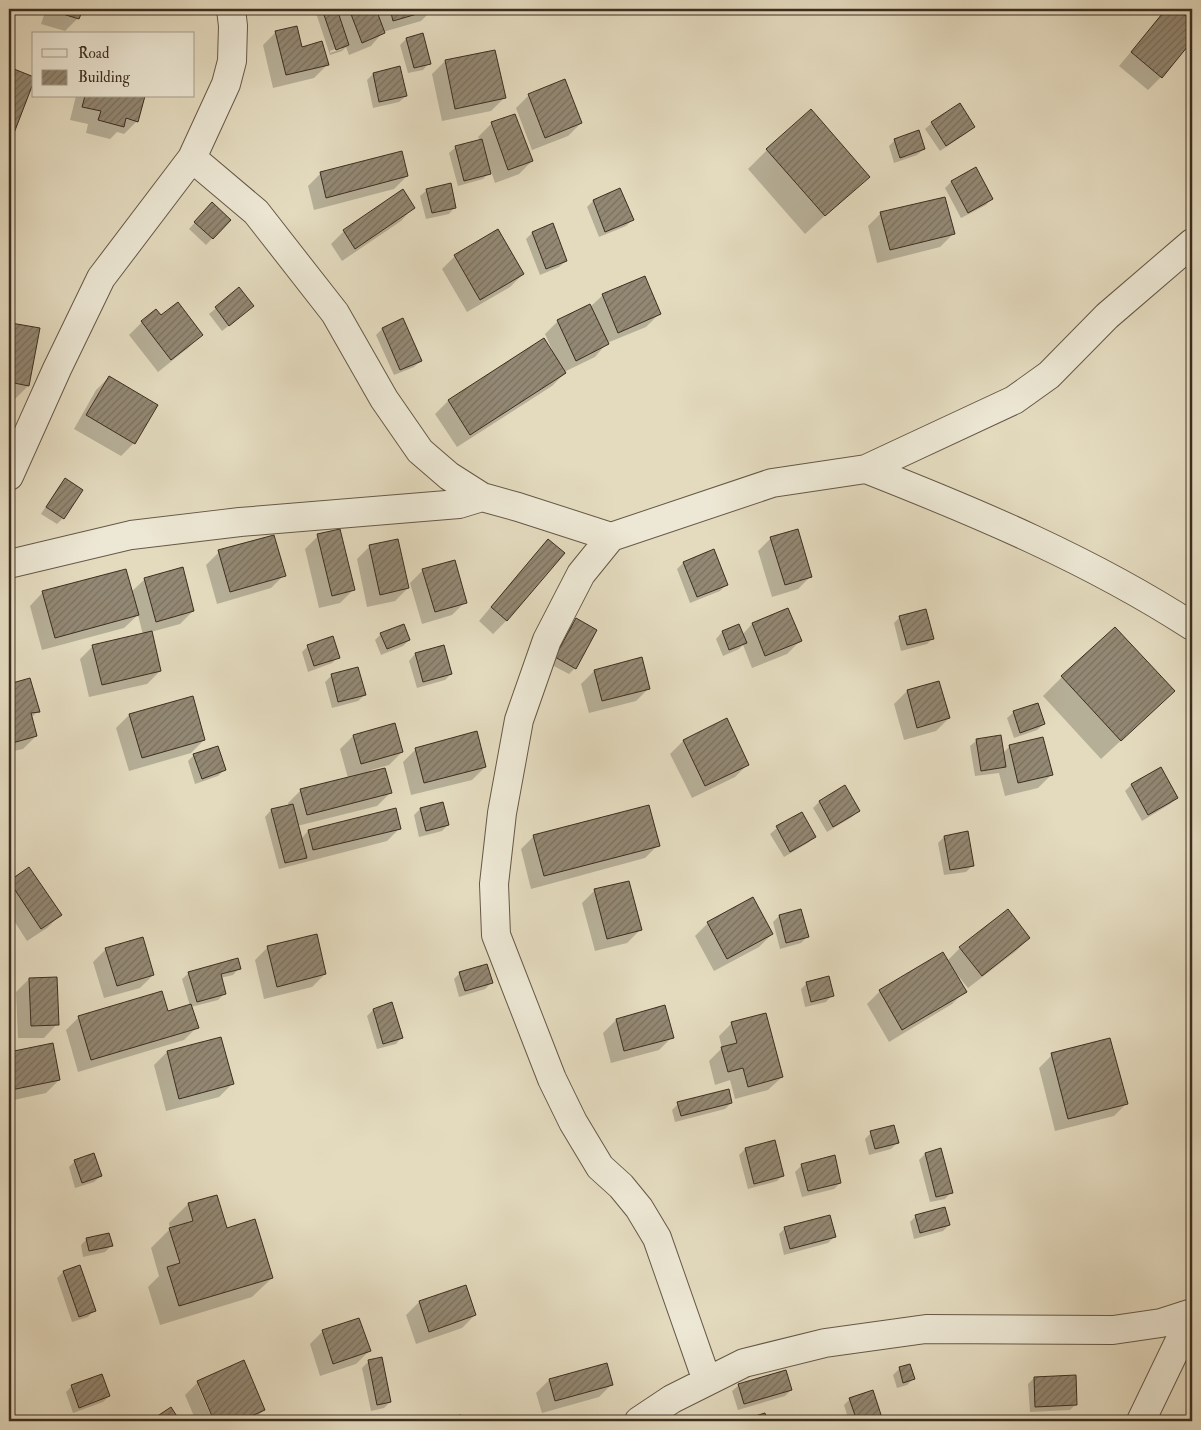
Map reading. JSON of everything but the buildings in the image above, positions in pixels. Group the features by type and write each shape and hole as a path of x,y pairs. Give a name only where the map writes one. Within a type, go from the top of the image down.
{"street":[{"path":"9,476 57,369 101,278 192,158 226,84 232,61 232,9"},
{"path":"192,158 256,212 335,313 384,399 420,451 450,476 482,497 611,537"},
{"path":"707,1382 657,1238 639,1208 621,1186 600,1167 573,1122 552,1079 496,935 494,884 502,813 519,720 547,640 581,574 611,537 772,483 866,469 1014,400 1049,375 1107,316 1192,243"},
{"path":"866,469 1036,540 1149,598 1192,626"},
{"path":"9,564 131,535 240,522 459,504 482,497"},
{"path":"639,1421 672,1398 744,1363 825,1343 926,1329 1113,1330 1161,1323 1192,1314"},
{"path":"1141,1421 1192,1314"}]}
